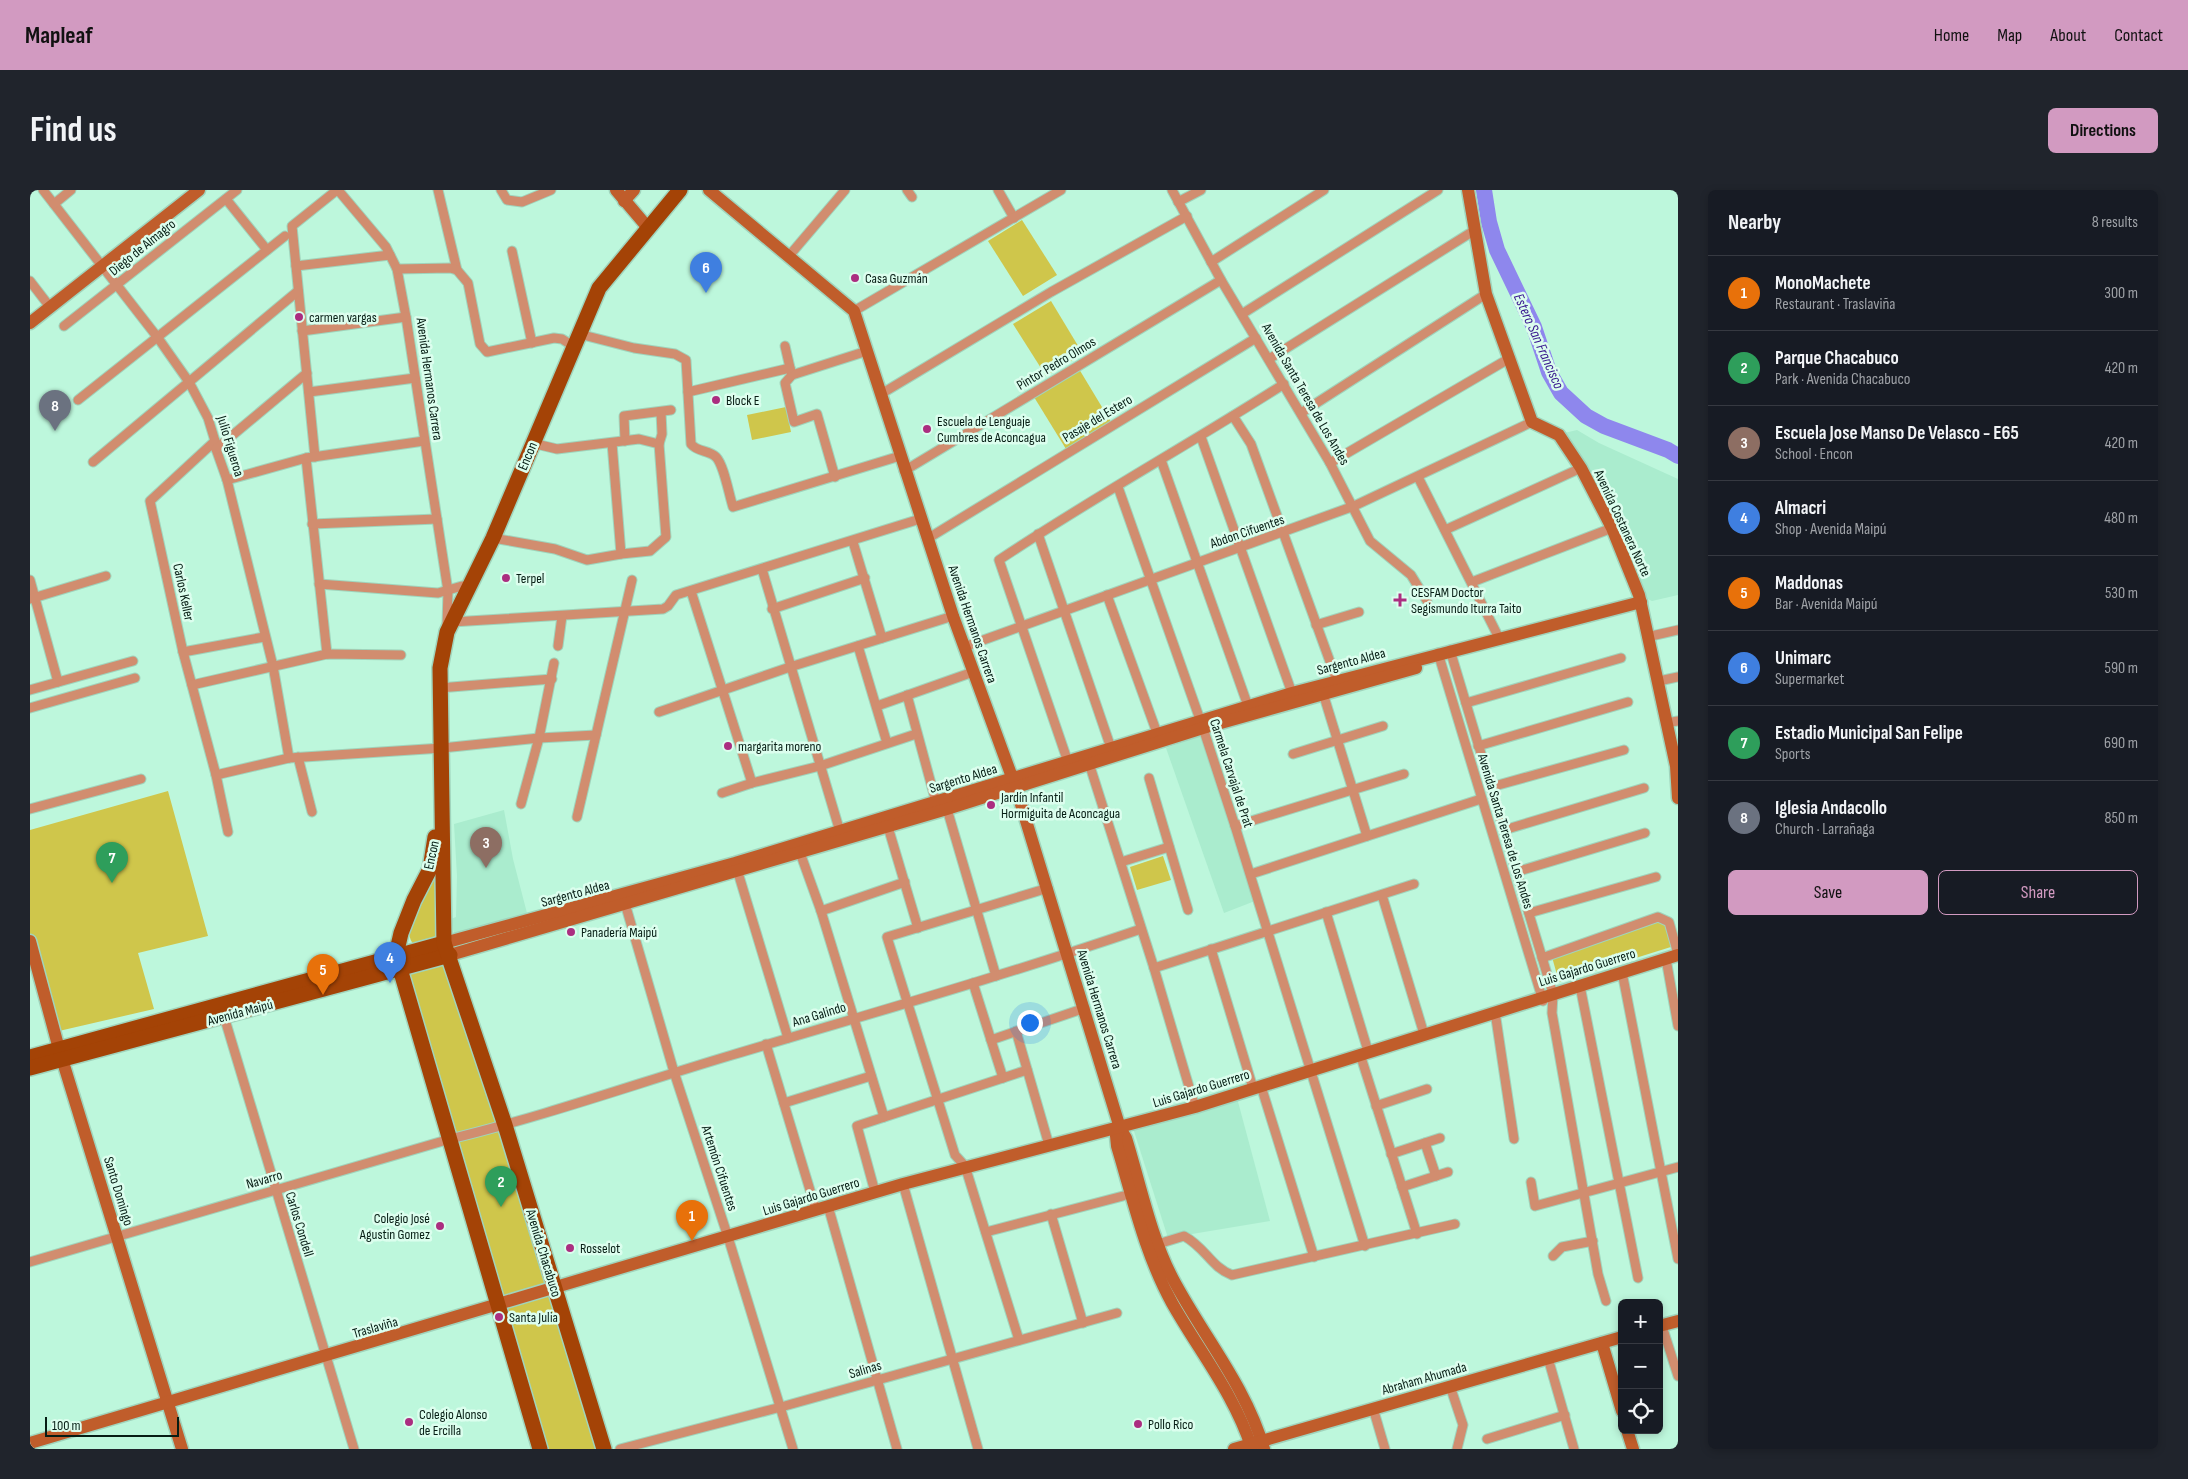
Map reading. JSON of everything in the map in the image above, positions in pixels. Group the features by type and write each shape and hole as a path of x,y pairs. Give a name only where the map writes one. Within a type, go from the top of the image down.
{"main road":[{"name":"Encon","path":"447,949 439,688 440,668 450,627 493,538 599,288 680,190"},
{"name":"Encon","path":"398,962 401,933 414,900 430,869 435,846 442,748"},
{"name":"Avenida Maipú","path":"30,1068 61,1054 447,949"},
{"name":"Avenida Chacabuco","path":"447,949 505,1125 604,1449"},
{"path":"398,962 540,1449"},
{"name":"Avenida Maipú","path":"30,1057 61,1054"}],"street":[{"name":"Julio Figueroa","path":"43,190 158,338 189,382 208,418 227,480 294,758 312,812"},
{"path":"54,204 71,190"},
{"name":"Diego de Almagro","path":"30,323 199,190"},
{"name":"Diego de Almagro","path":"64,326 237,190"},
{"path":"327,654 312,524 308,392 292,226 338,190"},
{"name":"Avenida Hermanos Carrera","path":"338,190 386,247 396,269 406,318 448,591 450,627"},
{"path":"438,190 457,270 468,283 480,344 484,350 491,352 558,338 682,356 686,360 691,441 694,447 712,454 719,462 733,507 900,456"},
{"path":"501,190 507,200 522,202 551,190"},
{"path":"616,190 649,229"},
{"path":"624,200 634,190"},
{"path":"709,190 854,311 1061,190"},
{"path":"789,256 846,190"},
{"path":"998,190 1014,218"},
{"name":"Avenida Santa Teresa de Los Andes","path":"1172,190 1221,280 1330,463 1354,506 1370,541 1411,574 1427,601"},
{"path":"1178,202 1200,190"},
{"path":"1211,262 1324,190"},
{"path":"1242,314 1438,190"},
{"path":"1468,190 1486,294 1532,422"},
{"path":"226,199 268,250"},
{"path":"881,394 1051,292 1187,216"},
{"path":"1269,359 1475,230"},
{"path":"78,400 285,236"},
{"path":"512,251 532,343"},
{"path":"296,266 390,255"},
{"path":"396,269 440,267 457,270"},
{"name":"Pintor Pedro Olmos","path":"904,471 1221,280"},
{"path":"30,281 50,307"},
{"path":"93,462 298,291"},
{"path":"1301,413 1486,294"},
{"name":"Avenida Hermanos Carrera","path":"854,311 920,520 964,647 1015,784 1085,1008 1120,1128 1126,1138 1158,1244 1172,1278 1246,1402 1257,1446"},
{"path":"302,331 406,318"},
{"name":"Pasaje del Estero","path":"927,538 1256,338"},
{"path":"784,346 791,371 785,383 794,422 817,414 835,477"},
{"path":"688,392 791,371 867,351"},
{"path":"1330,463 1510,358"},
{"name":"Carlos Keller","path":"228,832 216,776 183,652 150,501 306,373"},
{"path":"308,392 415,378"},
{"path":"1068,762 999,560 1038,534 1201,437 1284,384"},
{"path":"625,441 624,416 671,410"},
{"path":"493,538 555,549 587,560 650,551 666,537 659,444 662,434 661,412"},
{"path":"1234,416 1251,444 1337,681"},
{"name":"Avenida Costanera Norte","path":"1532,422 1559,435 1581,468 1612,528 1641,602 1658,681 1672,722 1677,766 1678,798"},
{"name":"Abdon Cifuentes","path":"964,647 1354,506 1532,422"},
{"path":"1201,437 1292,693"},
{"path":"532,443 557,449 639,439 659,444"},
{"path":"227,480 310,457 424,441"},
{"path":"612,443 621,554"},
{"path":"1161,460 1248,706"},
{"path":"1445,530 1581,468"},
{"path":"1418,477 1472,582 1495,641"},
{"name":"Carmela Carvajal de Prat","path":"1118,487 1202,724 1251,874 1365,1246"},
{"path":"312,524 437,519"},
{"path":"450,627 624,610 662,609 668,606 676,595 920,520"},
{"path":"1472,582 1612,528"},
{"path":"1038,534 1063,611 1112,748"},
{"path":"853,542 882,638"},
{"path":"762,569 772,609 841,836"},
{"path":"32,598 106,576"},
{"path":"772,609 864,578"},
{"path":"30,580 32,598 58,682"},
{"path":"577,816 632,580"},
{"path":"319,584 438,593 462,586 470,587"},
{"path":"692,591 752,783"},
{"path":"1107,595 1157,733"},
{"name":"Sargento Aldea","path":"447,949 623,900 942,806 1202,724 1495,641 1641,602"},
{"path":"1316,625 1359,612"},
{"path":"558,646 562,616"},
{"path":"659,712 790,667 953,616"},
{"path":"1647,637 1678,630"},
{"path":"183,652 264,637"},
{"path":"858,646 887,743"},
{"path":"192,685 327,654 401,655"},
{"name":"Avenida Santa Teresa de Los Andes","path":"1445,656 1466,703 1542,958 1547,995"},
{"name":"Avenida Santa Teresa de Los Andes","path":"1445,656 1481,799 1552,1013 1598,1274 1606,1301"},
{"name":"Sargento Aldea","path":"1015,784 1068,762 1088,760 1112,748 1157,733 1202,724 1248,706 1292,693 1322,690 1337,681 1445,656"},
{"path":"1466,703 1621,658"},
{"path":"30,690 133,661"},
{"path":"522,804 539,738 554,663"},
{"path":"877,706 973,672"},
{"path":"1658,681 1678,677"},
{"path":"30,708 135,678"},
{"path":"439,688 552,679"},
{"path":"1322,690 1366,836"},
{"path":"907,695 916,734 978,910 996,976"},
{"path":"1478,746 1628,702"},
{"path":"1293,754 1383,726"},
{"path":"722,792 820,766 916,734"},
{"path":"216,776 294,758 596,735"},
{"path":"1491,787 1624,750"},
{"path":"1088,760 1154,968 1195,1107"},
{"path":"1235,826 1404,774"},
{"path":"1148,778 1188,910"},
{"path":"30,809 141,779"},
{"path":"1504,830 1644,788"},
{"path":"1251,874 1481,799"},
{"name":"Sargento Aldea","path":"841,836 888,827 942,806"},
{"path":"888,827 918,928"},
{"path":"1516,872 1645,833"},
{"path":"1121,862 1169,847"},
{"path":"799,848 821,911 884,1117"},
{"path":"737,867 788,1038"},
{"path":"1529,914 1656,877"},
{"path":"821,911 905,882"},
{"path":"1154,968 1414,884"},
{"path":"1019,1340 965,1166 955,1155 887,937 1048,888"},
{"path":"1382,895 1424,1034"},
{"name":"Artemón Cifuentes","path":"623,900 674,1072 728,1237 793,1449"},
{"path":"1326,912 1364,1053 1376,1106 1417,1234"},
{"path":"1542,958 1658,917 1669,922 1674,956 1678,1026"},
{"name":"Ana Galindo","path":"505,1125 766,1044 1068,954 1141,929"},
{"name":"Santo Domingo","path":"30,941 61,1054 182,1449"},
{"path":"1211,949 1314,1257"},
{"name":"Luis Gajardo Guerrero","path":"728,1237 965,1166 1120,1128 1195,1107 1674,956"},
{"path":"1622,972 1678,1259"},
{"path":"973,982 1003,1078"},
{"path":"1580,986 1638,1278"},
{"path":"991,1040 1085,1008"},
{"name":"Carlos Condell","path":"222,1011 354,1449"},
{"path":"1495,1012 1514,1139"},
{"path":"1016,1031 1049,1145"},
{"path":"766,1044 816,1210"},
{"path":"875,1192 857,1126 1027,1070"},
{"path":"784,1103 871,1076"},
{"path":"1376,1106 1427,1089"},
{"name":"Navarro","path":"30,1262 450,1139 505,1125"},
{"name":"Avenida Hermanos Carrera","path":"1120,1128 1116,1136 1117,1146 1146,1245 1155,1268 1172,1303 1227,1392 1257,1446"},
{"path":"1391,1154 1440,1138"},
{"path":"1425,1143 1436,1176"},
{"path":"1531,1182 1535,1206 1678,1166"},
{"path":"1402,1188 1448,1172"},
{"path":"903,1184 978,1449"},
{"path":"986,1232 1123,1196"},
{"path":"828,1206 897,1449"},
{"path":"1051,1214 1083,1323"},
{"path":"1158,1244 1184,1236 1205,1251 1222,1271 1232,1274 1365,1246 1455,1224"},
{"name":"Traslaviña","path":"30,1444 728,1237"},
{"path":"1552,1256 1562,1247 1593,1241"},
{"name":"Salinas","path":"620,1449 780,1407 1117,1313"},
{"path":"1663,1325 1678,1321"},
{"path":"1663,1332 1678,1376"},
{"name":"Abraham Ahumada","path":"1234,1449 1257,1446 1373,1408 1618,1338"},
{"path":"1602,1342 1618,1397"},
{"path":"1548,1358 1574,1449"},
{"path":"1450,1386 1463,1425 1458,1449"},
{"path":"1373,1408 1385,1449"},
{"path":"1487,1439 1565,1415"},
{"path":"1628,1434 1633,1449"}],"shaded area":[{"path":"1022,220 1057,275 1023,296 988,241"},
{"path":"1051,301 1083,354 1046,376 1013,324"},
{"path":"1079,369 1111,422 1066,449 1034,397"},
{"path":"786,407 791,432 752,440 747,415"},
{"path":"1577,430 1599,443 1678,479 1678,595 1652,601 1641,596 1560,434"},
{"path":"1200,736 1255,901 1224,913 1166,748"},
{"path":"168,791 208,936 138,953 154,1009 59,1031 30,936 30,830"},
{"path":"504,810 513,859 528,917 454,934 451,919 456,917 457,876 454,824"},
{"path":"1163,856 1171,880 1137,890 1130,867"},
{"path":"436,872 436,935 431,941 413,944 409,927 411,917"},
{"path":"1661,919 1667,924 1674,946 1559,982 1552,957"},
{"path":"448,962 596,1449 547,1449 505,1303 404,975"},
{"path":"1237,1098 1270,1221 1168,1238 1133,1128"}],"waterway":[{"name":"Estero San Francisco","path":"1484,190 1489,222 1497,250 1534,327 1549,372 1561,393 1586,416 1604,426 1668,450 1678,456"}],"place":[{"name":"Casa Guzmán","path":"855,278"},
{"name":"Unimarc","path":"706,293"},
{"name":"carmen vargas","path":"299,317"},
{"name":"Block E","path":"716,400"},
{"name":"Escuela de Lenguaje Cumbres de Aconcagua","path":"927,429"},
{"name":"Iglesia Andacollo","path":"55,431"},
{"name":"Terpel","path":"506,578"},
{"name":"CESFAM Doctor Segismundo Iturra Taito","path":"1400,600"},
{"name":"margarita moreno","path":"728,746"},
{"name":"Jardín Infantil Hormiguita de Aconcagua","path":"991,805"},
{"name":"Escuela Jose Manso De Velasco - E65","path":"486,868"},
{"name":"Estadio Municipal San Felipe","path":"112,883"},
{"name":"Panadería Maipú","path":"571,932"},
{"name":"Almacri","path":"390,983"},
{"name":"Maddonas","path":"323,995"},
{"name":"Parque Chacabuco","path":"501,1207"},
{"name":"Colegio José Agustin Gomez","path":"440,1226"},
{"name":"MonoMachete","path":"692,1241"},
{"name":"Rosselot","path":"570,1248"},
{"name":"Santa Julia","path":"499,1317"},
{"name":"Colegio Alonso de Ercilla","path":"409,1422"},
{"name":"Pollo Rico","path":"1138,1424"}]}
